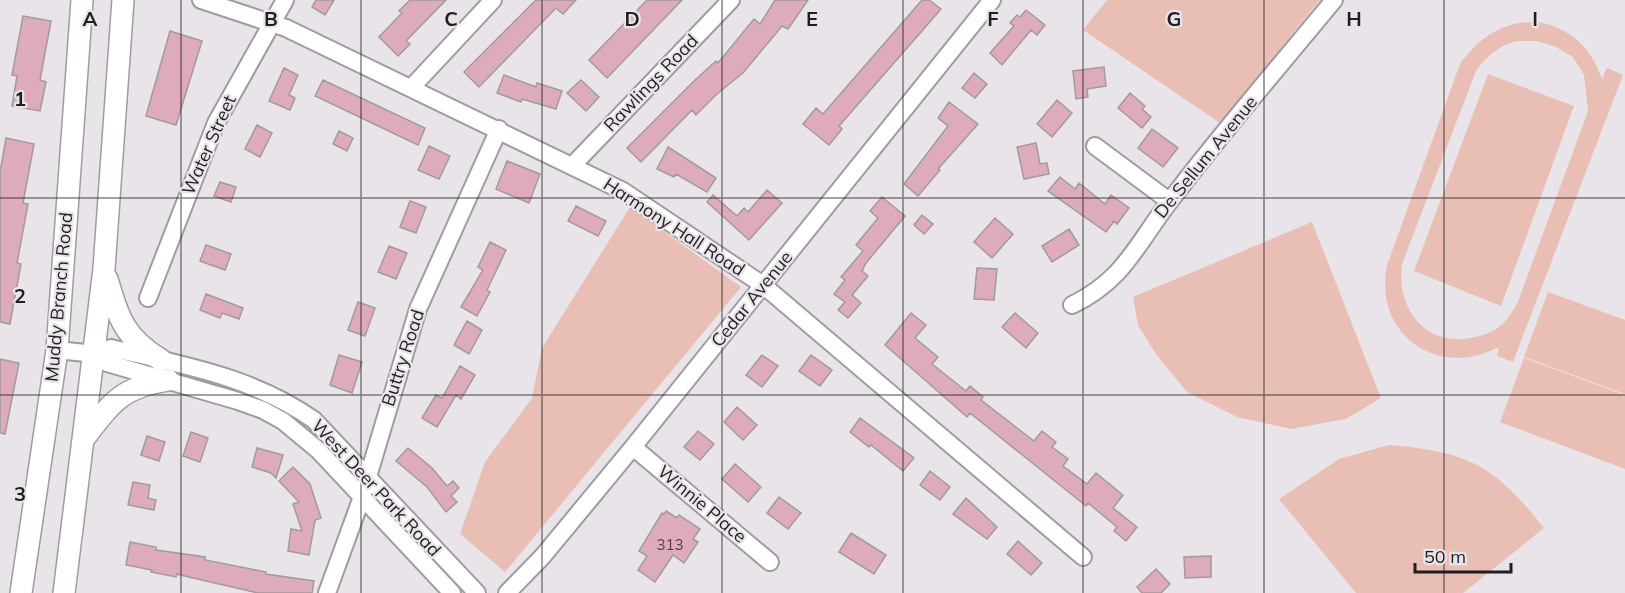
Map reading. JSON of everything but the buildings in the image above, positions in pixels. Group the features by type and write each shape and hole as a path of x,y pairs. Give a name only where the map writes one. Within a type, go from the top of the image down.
{"main road":[{"name":"Muddy Branch Road","path":"21,593 57,350 82,0"},
{"path":"64,593 104,269 123,0"},
{"path":"104,269 120,321 139,346 160,360"},
{"path":"85,437 112,402 137,386 168,380"}],"street":[{"name":"Harmony Hall Road","path":"201,0 270,23 500,129 624,191 763,285 1083,557"},
{"name":"Water Street","path":"148,298 216,123 270,23 285,0"},
{"path":"411,88 493,0"},
{"name":"Rawlings Road","path":"572,166 731,0"},
{"name":"Cedar Avenue","path":"507,593 543,556 633,447 992,0"},
{"name":"De Sellum Avenue","path":"1072,305 1094,294 1115,278 1169,201 1334,0"},
{"name":"Buttry Road","path":"327,593 368,478 377,440 418,309 500,129"},
{"path":"1095,146 1169,201"},
{"name":"West Deer Park Road","path":"57,350 95,354 111,348 245,383 270,392 292,404 314,420 477,593"},
{"name":"West Deer Park Road","path":"95,354 107,363 246,404 283,421 301,433 452,593"},
{"name":"Winnie Place","path":"633,447 770,562"}],"shaded area":[{"path":"1107,0 1320,0 1220,123 1083,30"},
{"path":"1525,22 1549,25 1569,34 1592,57 1602,79 1607,68 1623,75 1513,362 1497,356 1499,347 1476,356 1453,358 1433,354 1415,344 1400,330 1390,312 1385,290 1387,265 1460,64 1493,32","holes":["1517,41 1537,41 1556,47 1573,57 1584,75 1588,111 1519,299 1511,314 1500,326 1485,334 1458,339 1442,337 1429,331 1418,322 1410,310 1401,281 1402,264 1476,71 1499,48"]},
{"path":"1488,74 1574,106 1501,306 1414,271"},
{"path":"630,207 741,287 505,572 460,534 485,462 532,398 542,348"},
{"path":"1312,222 1381,398 1346,419 1291,429 1237,417 1187,392 1156,354 1138,325 1133,297"},
{"path":"1548,292 1625,320 1625,394 1524,357"},
{"path":"1524,358 1625,395 1625,469 1500,422"},
{"path":"1389,445 1440,452 1478,466 1510,489 1544,528 1463,593 1356,593 1279,499 1339,459"}]}
